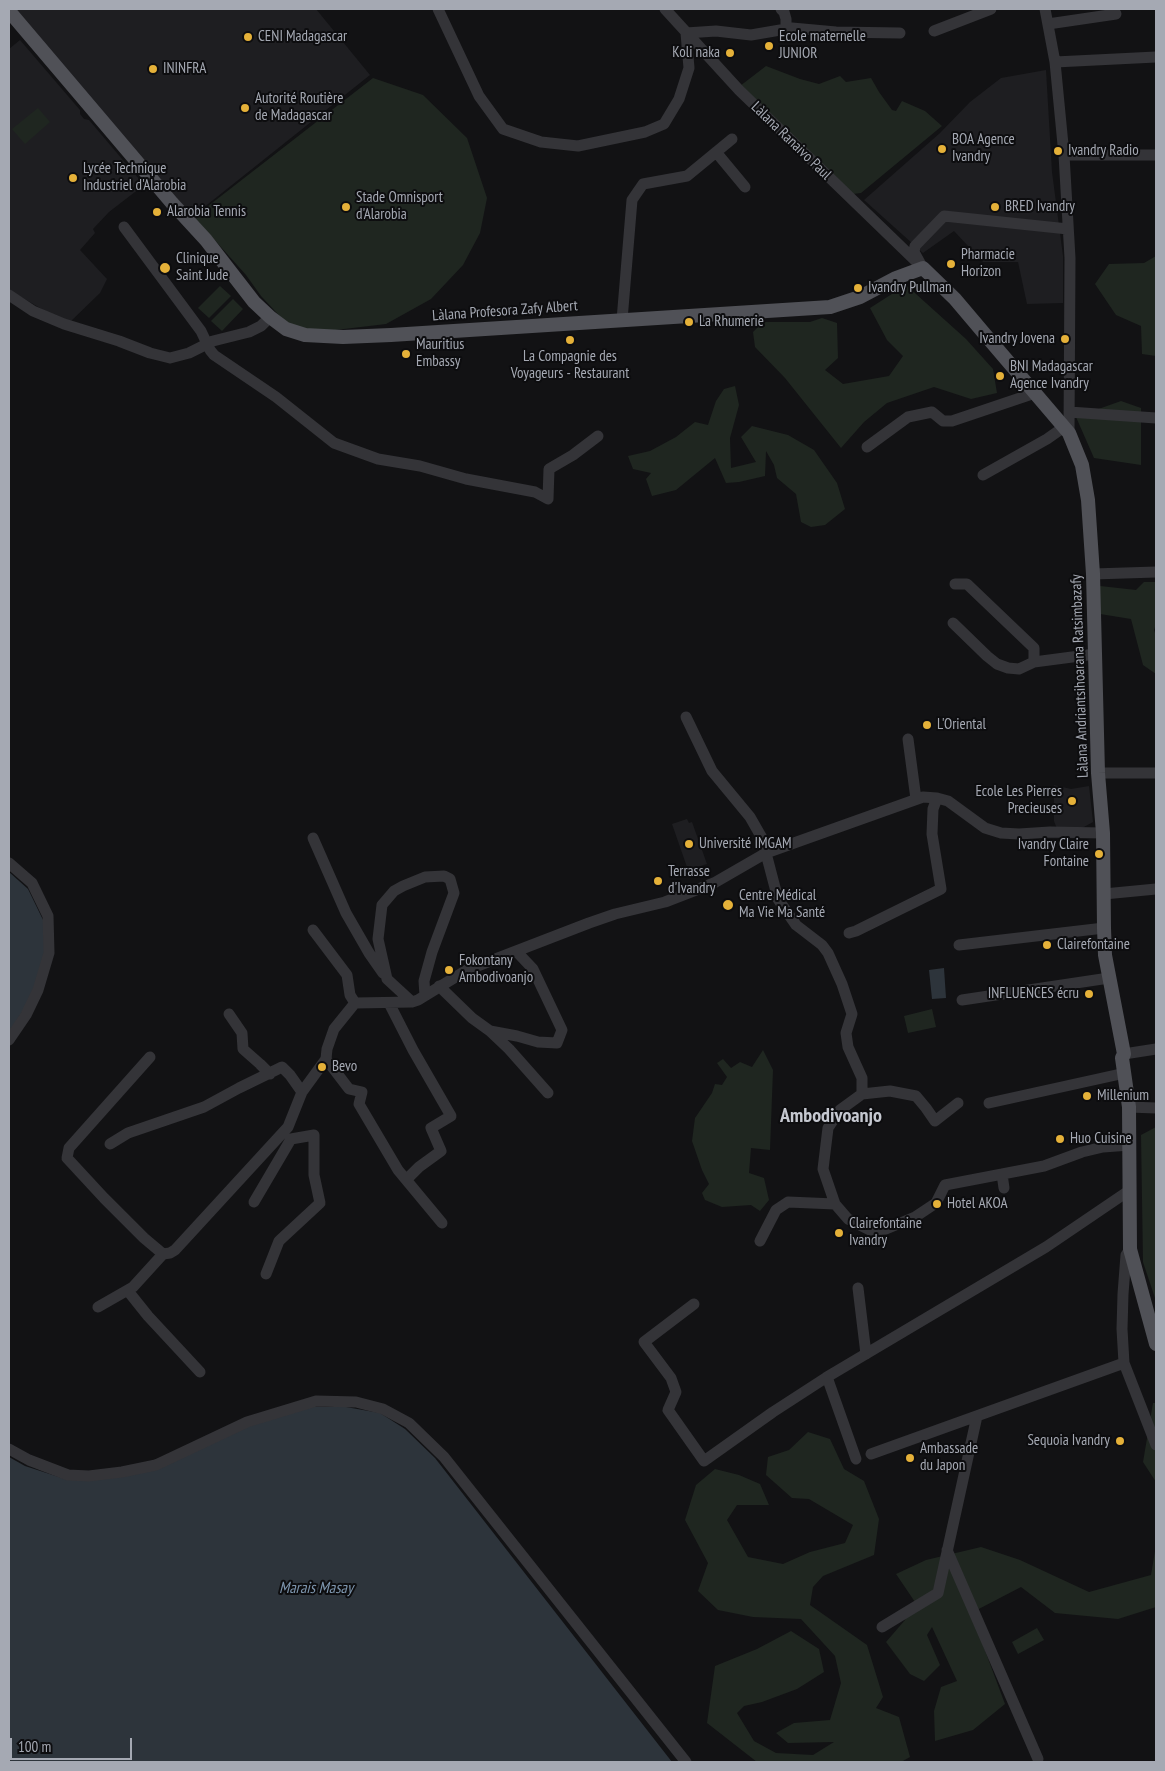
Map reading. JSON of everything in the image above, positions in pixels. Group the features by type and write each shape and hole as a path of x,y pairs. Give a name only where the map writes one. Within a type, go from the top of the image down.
{"main road":[{"name":"Làlana Profesora Zafy Albert","path":"9,11 206,240 254,302 286,329 305,334 343,337 830,307 860,297 896,278 923,268"},
{"name":"Làlana Andriantsihoarana Ratsimbazafy","path":"923,268 955,299 1066,430 1082,465 1088,500 1093,574 1098,773 1103,832 1104,928 1109,978 1124,1054 1122,1058 1129,1107 1130,1249 1156,1344"}],"street":[{"path":"438,9 479,96 503,129 541,142 578,146 645,132 664,124 678,99 689,68 686,33 716,31 750,35 792,28 873,34 900,33"},
{"name":"Làlana Ranaivo Paul","path":"665,9 745,96 923,268"},
{"path":"781,9 786,20 786,29"},
{"path":"934,32 991,9"},
{"path":"983,474 1046,438 1066,430 1069,412 1070,258 1064,155 1055,62 1045,9"},
{"path":"1048,24 1116,14"},
{"path":"1055,62 1156,57"},
{"path":"622,320 632,200 642,184 687,176 732,139"},
{"path":"716,152 745,187"},
{"path":"1064,155 1156,155"},
{"path":"923,268 914,252 915,246 944,216 1068,229"},
{"path":"124,227 201,331 206,344 214,356 276,397 334,442 378,458 420,466 466,479 535,492 548,499 549,469 573,455 598,436"},
{"path":"9,295 33,311 64,324 95,336 119,341 150,353 170,358 189,354 213,340 249,332 261,326 270,317"},
{"path":"867,447 908,417 932,412 943,421 952,421 1035,392"},
{"path":"1069,412 1156,418"},
{"path":"1093,574 1156,572"},
{"path":"955,584 967,584 1034,648 1034,662"},
{"path":"953,623 987,656 997,664 1008,668 1020,669 1034,662 1095,654"},
{"path":"686,717 712,771 750,818 762,838 778,900 796,925 822,945 828,953 842,984 852,1014 846,1033 848,1047 862,1078 862,1094"},
{"path":"908,739 916,799"},
{"path":"1098,773 1156,773"},
{"path":"355,1002 412,1002 467,970 614,914 665,902 714,883 766,854 922,797 948,801 985,828 1001,834 1103,832"},
{"path":"849,933 941,888 932,834 933,809 937,798"},
{"path":"314,838 346,913 369,953 387,979 412,1002"},
{"path":"9,863 32,883 48,916 49,953 38,990 26,1015 9,1040"},
{"path":"387,979 378,940 382,904 394,891 403,886 425,877 444,876 450,879 454,893 432,952 424,981 425,996"},
{"path":"1104,894 1156,889"},
{"path":"958,945 1104,928"},
{"path":"314,930 347,975 350,995 355,1002"},
{"path":"490,1031 538,1042 557,1043 562,1030 533,969 517,952"},
{"path":"962,1000 1109,978"},
{"path":"440,986 472,1018 509,1048 548,1094"},
{"path":"254,1202 290,1133 302,1092 326,1059 327,1049 334,1029 355,1002"},
{"path":"389,1003 413,1050 451,1116 431,1128 441,1151 419,1167 407,1179"},
{"path":"229,1014 242,1033 243,1049 270,1074"},
{"path":"1124,1054 1156,1050"},
{"path":"150,1056 69,1148 67,1158 144,1238 163,1254"},
{"path":"326,1059 349,1090 362,1092 359,1104 398,1170 442,1223"},
{"path":"110,1144 128,1133 204,1107 282,1068 290,1075 302,1092"},
{"path":"989,1103 1125,1073"},
{"path":"958,1103 934,1121 916,1096 890,1091 862,1094 840,1110 828,1128 823,1169 835,1204 848,1219 870,1230 886,1229 915,1217 936,1203 946,1185 1044,1166 1082,1152 1103,1147 1130,1145"},
{"path":"1129,1107 1156,1108"},
{"path":"98,1307 128,1291 163,1254 175,1250 290,1133"},
{"path":"266,1274 279,1241 320,1203 314,1175 314,1135 290,1133"},
{"path":"1002,1174 1004,1188"},
{"path":"694,1304 644,1342 671,1378 676,1392 668,1410 704,1461 773,1412 827,1377 1046,1247 1130,1190"},
{"path":"760,1241 776,1210 788,1202 835,1204"},
{"path":"1130,1249 1126,1256 1123,1294 1122,1329 1124,1363 1156,1445"},
{"path":"858,1288 866,1354"},
{"path":"128,1291 148,1316 200,1372"},
{"path":"871,1454 1124,1363"},
{"path":"827,1377 856,1459"},
{"path":"9,1449 29,1460 68,1475 89,1476 122,1472 156,1464 247,1422 316,1401 356,1402 383,1409 409,1423 444,1457 686,1762"},
{"path":"882,1627 938,1593 977,1416"},
{"path":"948,1550 1038,1759"}],"shaded area":[{"path":"13,9 316,9 370,75 193,216 86,102"},
{"name":"Lycée Technique Industriel d'Alarobia","path":"20,40 80,110 80,114 84,119 89,120 144,185 109,212 93,229 95,233 80,250 107,279 100,293 70,322 59,319 9,290 9,49"},
{"path":"766,66 819,84 840,76 846,82 871,78 892,110 896,111 902,101 925,111 942,126 861,193 853,194 740,86"},
{"path":"1046,70 1052,172 1063,256 1063,303 1027,304 1018,262 983,262 954,231 923,253 864,200 940,133 970,102 1001,78"},
{"name":"Stade Omnisport d'Alarobia","path":"373,78 423,95 467,138 487,198 480,233 463,265 431,299 386,324 319,332 288,325 194,217"},
{"path":"38,108 50,122 25,144 12,129"},
{"path":"1156,256 1156,356 1142,354 1141,326 1116,315 1095,284 1109,264 1144,263"},
{"path":"906,285 966,339 993,369 997,393 971,399 934,387 887,403 864,422 841,448 785,378 755,347 753,332 763,322 810,322 822,318 837,323 838,358 825,370 843,384 889,376 903,356 887,340 870,308"},
{"path":"220,286 231,296 209,318 198,308"},
{"path":"233,299 243,309 222,331 211,321"},
{"path":"735,386 739,405 730,438 731,468 756,462 741,437 752,426 788,435 814,450 837,483 845,509 825,525 811,527 801,522 796,494 777,478 774,465 766,451 765,476 726,483 715,458 676,490 652,496 646,479 651,473 633,469 628,456 650,451 676,437 695,422 708,425 716,401 724,389"},
{"path":"1121,401 1141,408 1141,465 1094,458 1076,417"},
{"path":"1144,582 1156,582 1156,624 1154,630 1156,636 1156,674 1143,665 1131,619 1100,614 1100,586 1136,590"},
{"name":"Ecole Les Pierres Precieuses","path":"1054,785 1071,789 1089,786 1093,822 1082,828 1057,829 1054,821"},
{"name":"Université IMGAM","path":"687,819 689,823 692,822 707,864 688,870 672,824"},
{"path":"932,1009 936,1027 908,1033 904,1016"},
{"path":"763,1050 773,1070 770,1150 751,1148 749,1173 764,1178 769,1200 760,1211 751,1205 722,1207 705,1200 702,1193 709,1184 692,1141 695,1118 712,1093 715,1084 722,1085 727,1077 717,1063 723,1059 731,1068 740,1062 752,1067"},
{"path":"1156,1127 1156,1301 1143,1262 1141,1135"},
{"path":"1153,1403 1156,1403 1156,1482 1143,1462"},
{"path":"808,1432 830,1439 844,1469 864,1481 879,1519 874,1555 823,1576 813,1587 810,1605 867,1645 883,1697 876,1708 899,1717 910,1757 901,1762 757,1762 707,1723 715,1666 757,1649 791,1631 819,1649 824,1672 797,1689 762,1702 744,1706 737,1713 754,1741 776,1753 813,1755 834,1742 788,1743 776,1733 794,1723 830,1720 841,1683 835,1656 801,1619 753,1617 718,1610 698,1591 708,1563 685,1520 696,1485 715,1469 739,1475 760,1484 769,1505 737,1505 727,1520 748,1557 783,1564 810,1552 845,1543 853,1525 809,1499 792,1498 766,1475 768,1457 789,1450"},
{"path":"1156,1545 1156,1607 1118,1619 1055,1613 1021,1587 971,1613 1005,1704 973,1730 935,1741 934,1711 941,1687 957,1681 932,1627 927,1635 940,1665 924,1681 910,1674 886,1642 905,1620 915,1602 896,1574 926,1560 981,1547 1020,1560 1089,1592 1151,1575"},
{"path":"1037,1628 1044,1640 1018,1654 1012,1642"}],"water":[{"path":"9,872 28,889 44,922 45,959 34,994 9,1032"},
{"path":"944,968 946,998 932,999 929,970"},
{"name":"Marais Masay","path":"312,1407 346,1407 380,1413 405,1429 435,1458 672,1762 9,1762 9,1457 25,1466 65,1479 106,1477 243,1428"}],"place":[{"name":"CENI Madagascar","path":"248,37"},
{"name":"Ecole maternelle JUNIOR","path":"769,46"},
{"name":"Koli naka","path":"730,53"},
{"name":"ININFRA","path":"153,69"},
{"name":"Autorité Routière de Madagascar","path":"245,108"},
{"name":"BOA Agence Ivandry","path":"942,149"},
{"name":"Ivandry Radio","path":"1058,151"},
{"name":"Lycée Technique Industriel d'Alarobia","path":"73,178"},
{"name":"Stade Omnisport d'Alarobia","path":"346,207"},
{"name":"BRED Ivandry","path":"995,207"},
{"name":"Alarobia Tennis","path":"157,212"},
{"name":"Pharmacie Horizon","path":"951,264"},
{"name":"Clinique Saint Jude","path":"165,268"},
{"name":"Ivandry Pullman","path":"858,288"},
{"name":"La Rhumerie","path":"689,322"},
{"name":"Ivandry Jovena","path":"1065,339"},
{"name":"La Compagnie des Voyageurs - Restaurant","path":"570,340"},
{"name":"Mauritius Embassy","path":"406,354"},
{"name":"BNI Madagascar Agence Ivandry","path":"1000,376"},
{"name":"L'Oriental","path":"927,725"},
{"name":"Ecole Les Pierres Precieuses","path":"1072,801"},
{"name":"Université IMGAM","path":"689,844"},
{"name":"Ivandry Claire Fontaine","path":"1099,854"},
{"name":"Terrasse d'Ivandry","path":"658,881"},
{"name":"Centre Médical Ma Vie Ma Santé","path":"728,905"},
{"name":"Clairefontaine","path":"1047,945"},
{"name":"Fokontany Ambodivoanjo","path":"449,970"},
{"name":"INFLUENCES écru","path":"1089,994"},
{"name":"Bevo","path":"322,1067"},
{"name":"Millenium","path":"1087,1096"},
{"name":"Huo Cuisine","path":"1060,1139"},
{"name":"Hotel AKOA","path":"937,1204"},
{"name":"Clairefontaine Ivandry","path":"839,1233"},
{"name":"Sequoia Ivandry","path":"1120,1441"},
{"name":"Ambassade du Japon","path":"910,1458"}],"district":[{"name":"Ambodivoanjo","path":"831,1116"}]}
